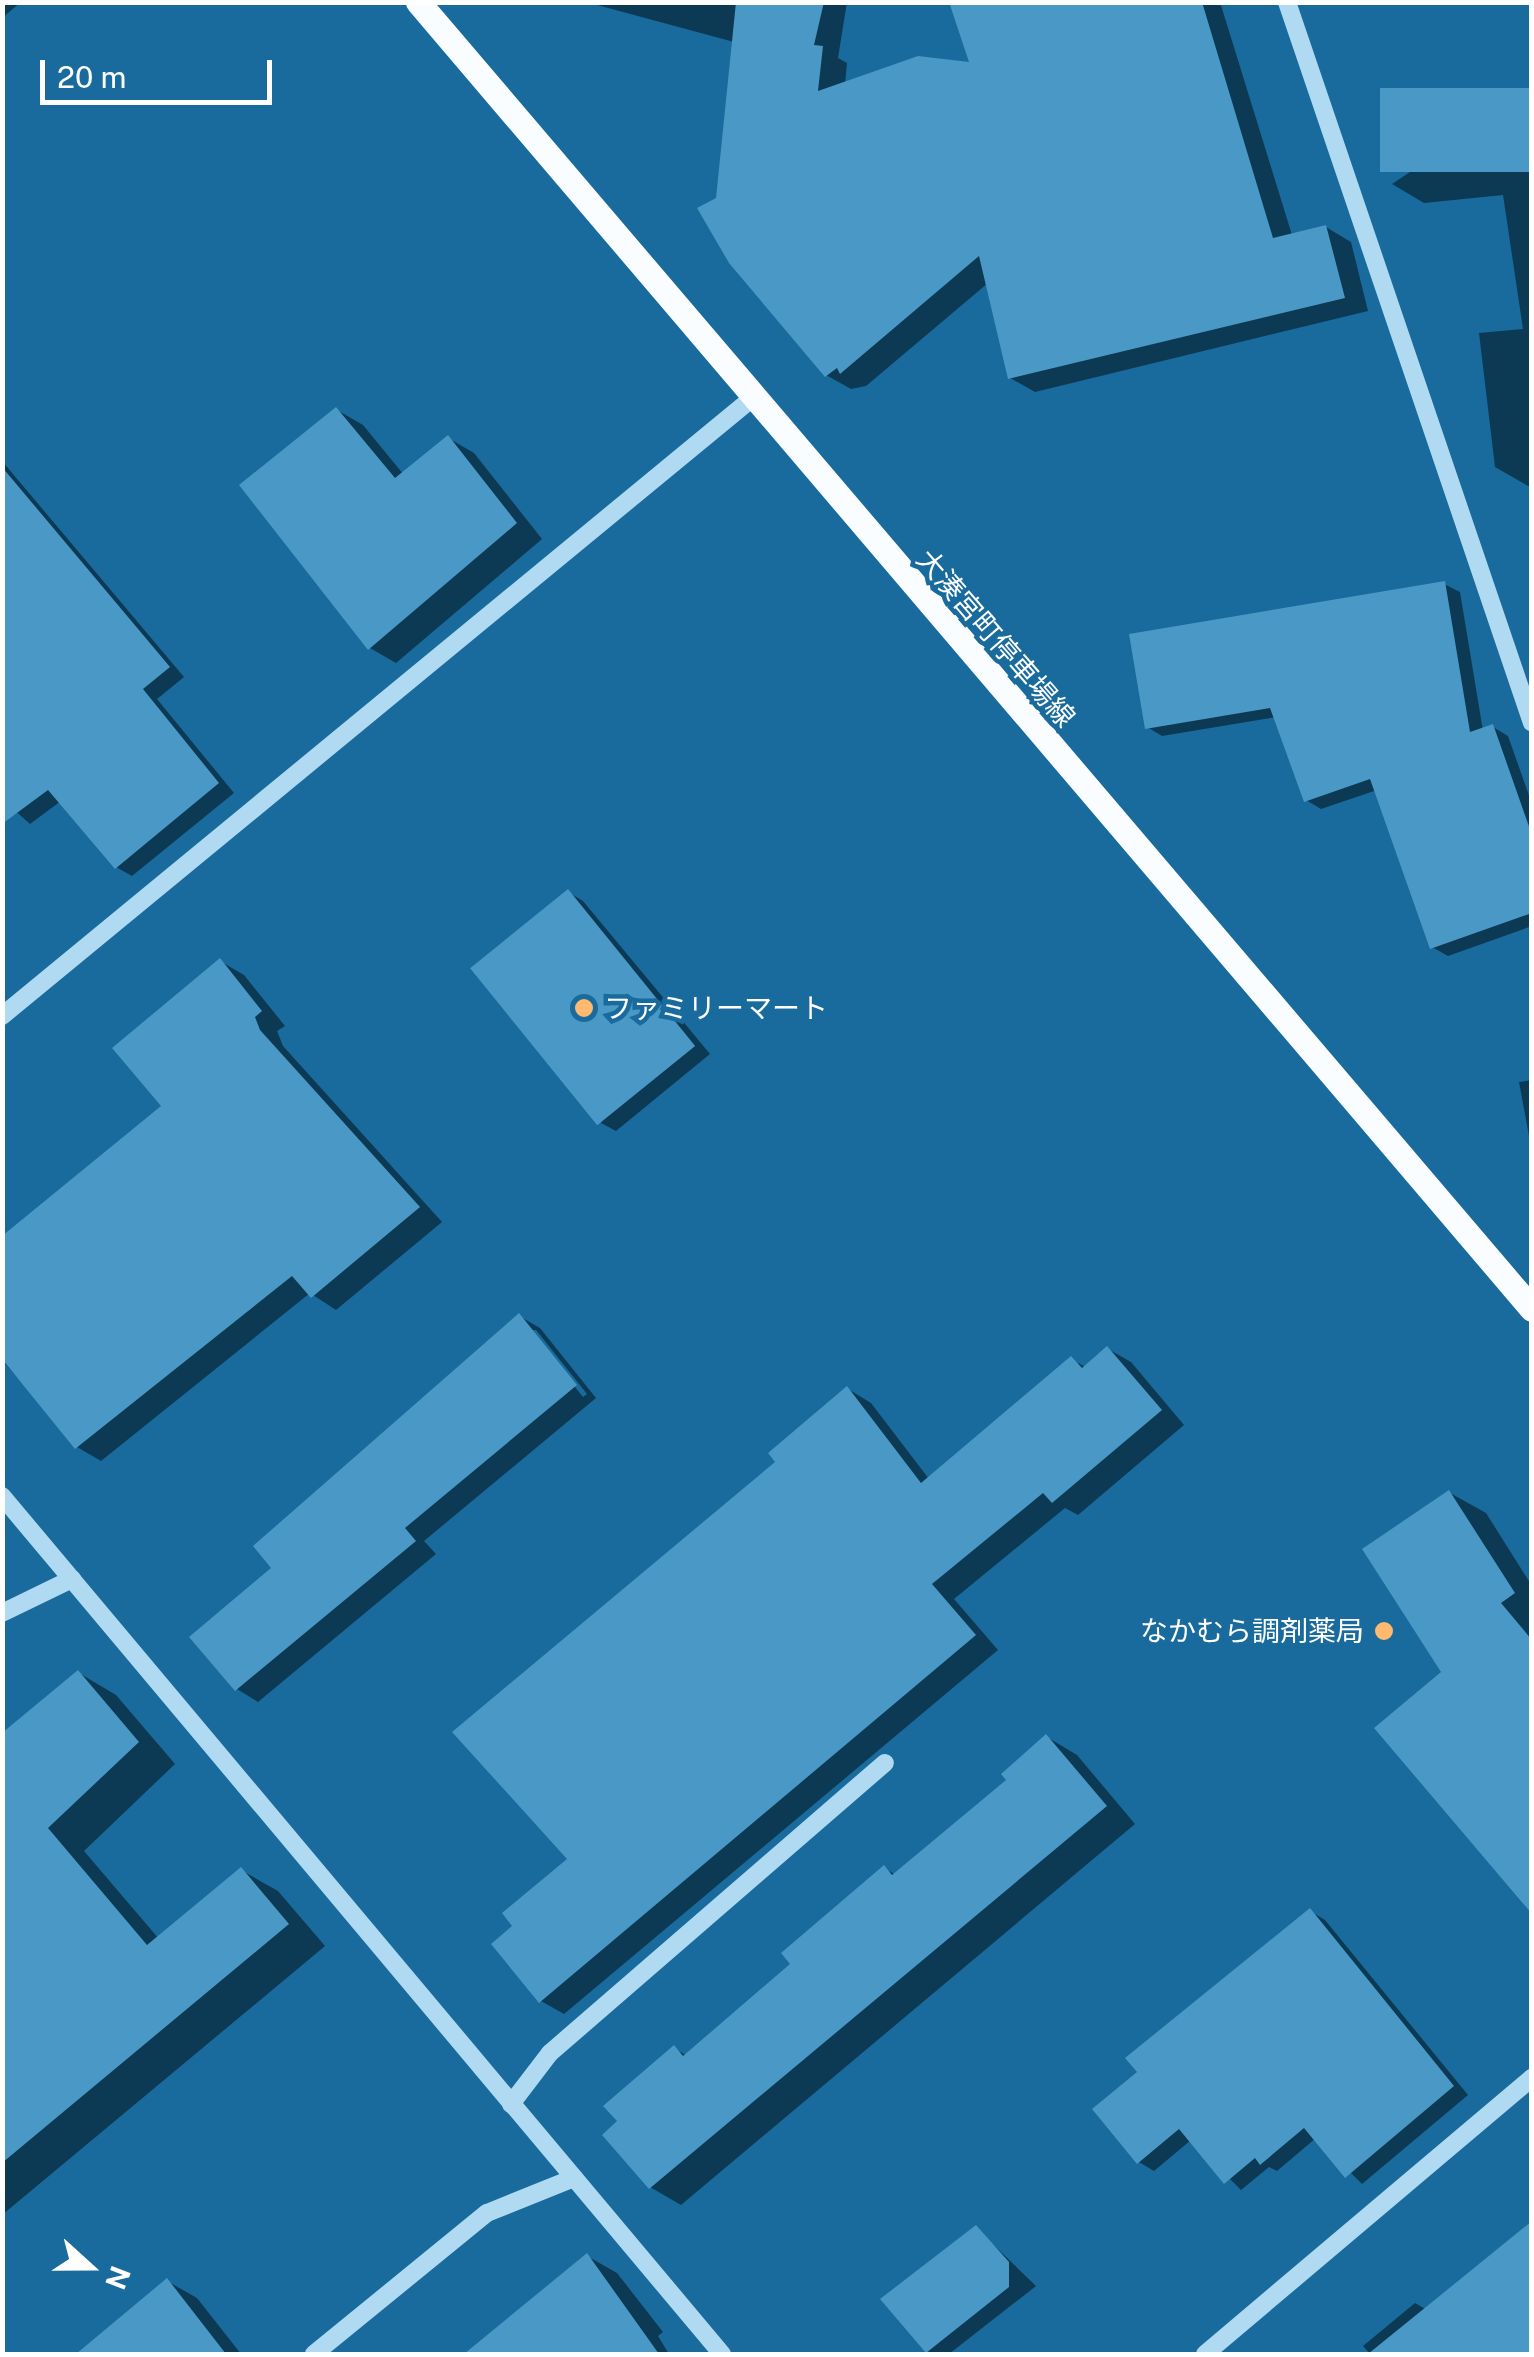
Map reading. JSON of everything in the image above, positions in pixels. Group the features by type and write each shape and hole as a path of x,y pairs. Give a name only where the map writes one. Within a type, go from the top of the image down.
{"main road":[{"name":"大湊宮町停車場線","path":"418,2 750,400 1532,1310"}],"street":[{"path":"1287,2 1532,723"},
{"path":"2,1016 750,400"},
{"path":"2,1496 722,2354"},
{"path":"2,1614 72,1579"},
{"path":"511,2104 550,2054 885,1764"},
{"path":"1205,2354 1532,2078"},
{"path":"314,2354 487,2213 574,2178"}],"building":[{"path":"736,2 824,2 814,45 823,46 818,91 918,56 969,62 949,2 1202,2 1273,238 1326,225 1345,298 1008,379 979,256 840,374 837,368 825,377 729,263 697,208 716,198"},
{"path":"1380,88 1532,88 1532,172 1380,172"},
{"path":"336,407 395,478 448,435 517,523 368,650 239,485"},
{"path":"2,467 170,667 143,689 219,783 115,869 48,790 2,824"},
{"path":"1445,581 1470,732 1493,724 1532,835 1532,913 1430,949 1370,779 1304,802 1270,708 1145,729 1129,634"},
{"name":"ファミリーマート","path":"568,889 695,1046 597,1125 470,968"},
{"path":"220,958 262,1011 255,1017 260,1030 420,1207 311,1298 292,1276 75,1449 2,1359 2,1236 161,1106 112,1048"},
{"path":"519,1313 577,1385 405,1528 416,1541 235,1691 189,1637 271,1568 253,1546"},
{"path":"1107,1346 1162,1410 1052,1503 1043,1493 932,1584 976,1635 539,2003 491,1944 512,1926 502,1913 567,1859 452,1732 775,1462 768,1453 847,1386 921,1483 1071,1356 1082,1368"},
{"path":"1449,1490 1515,1593 1501,1603 1532,1640 1532,1914 1374,1728 1441,1672 1362,1549"},
{"path":"78,1670 139,1742 48,1828 147,1945 241,1867 289,1924 2,2163 2,1733"},
{"path":"1046,1734 1107,1806 649,2189 602,2135 617,2121 603,2106 674,2045 683,2056 790,1964 781,1953 884,1865 892,1875 1006,1780 1001,1774"},
{"path":"1310,1908 1454,2086 1345,2178 1304,2128 1260,2165 1255,2158 1224,2184 1179,2129 1137,2164 1092,2109 1137,2072 1125,2058"},
{"path":"1532,2221 1532,2354 1368,2354"},
{"path":"976,2225 1009,2262 1009,2287 926,2353 880,2299"},
{"path":"587,2253 659,2354 464,2354"},
{"path":"167,2278 226,2354 76,2354"}],"place":[{"name":"ファミリーマート","path":"584,1008"},
{"name":"なかむら調剤薬局","path":"1384,1631"}]}
